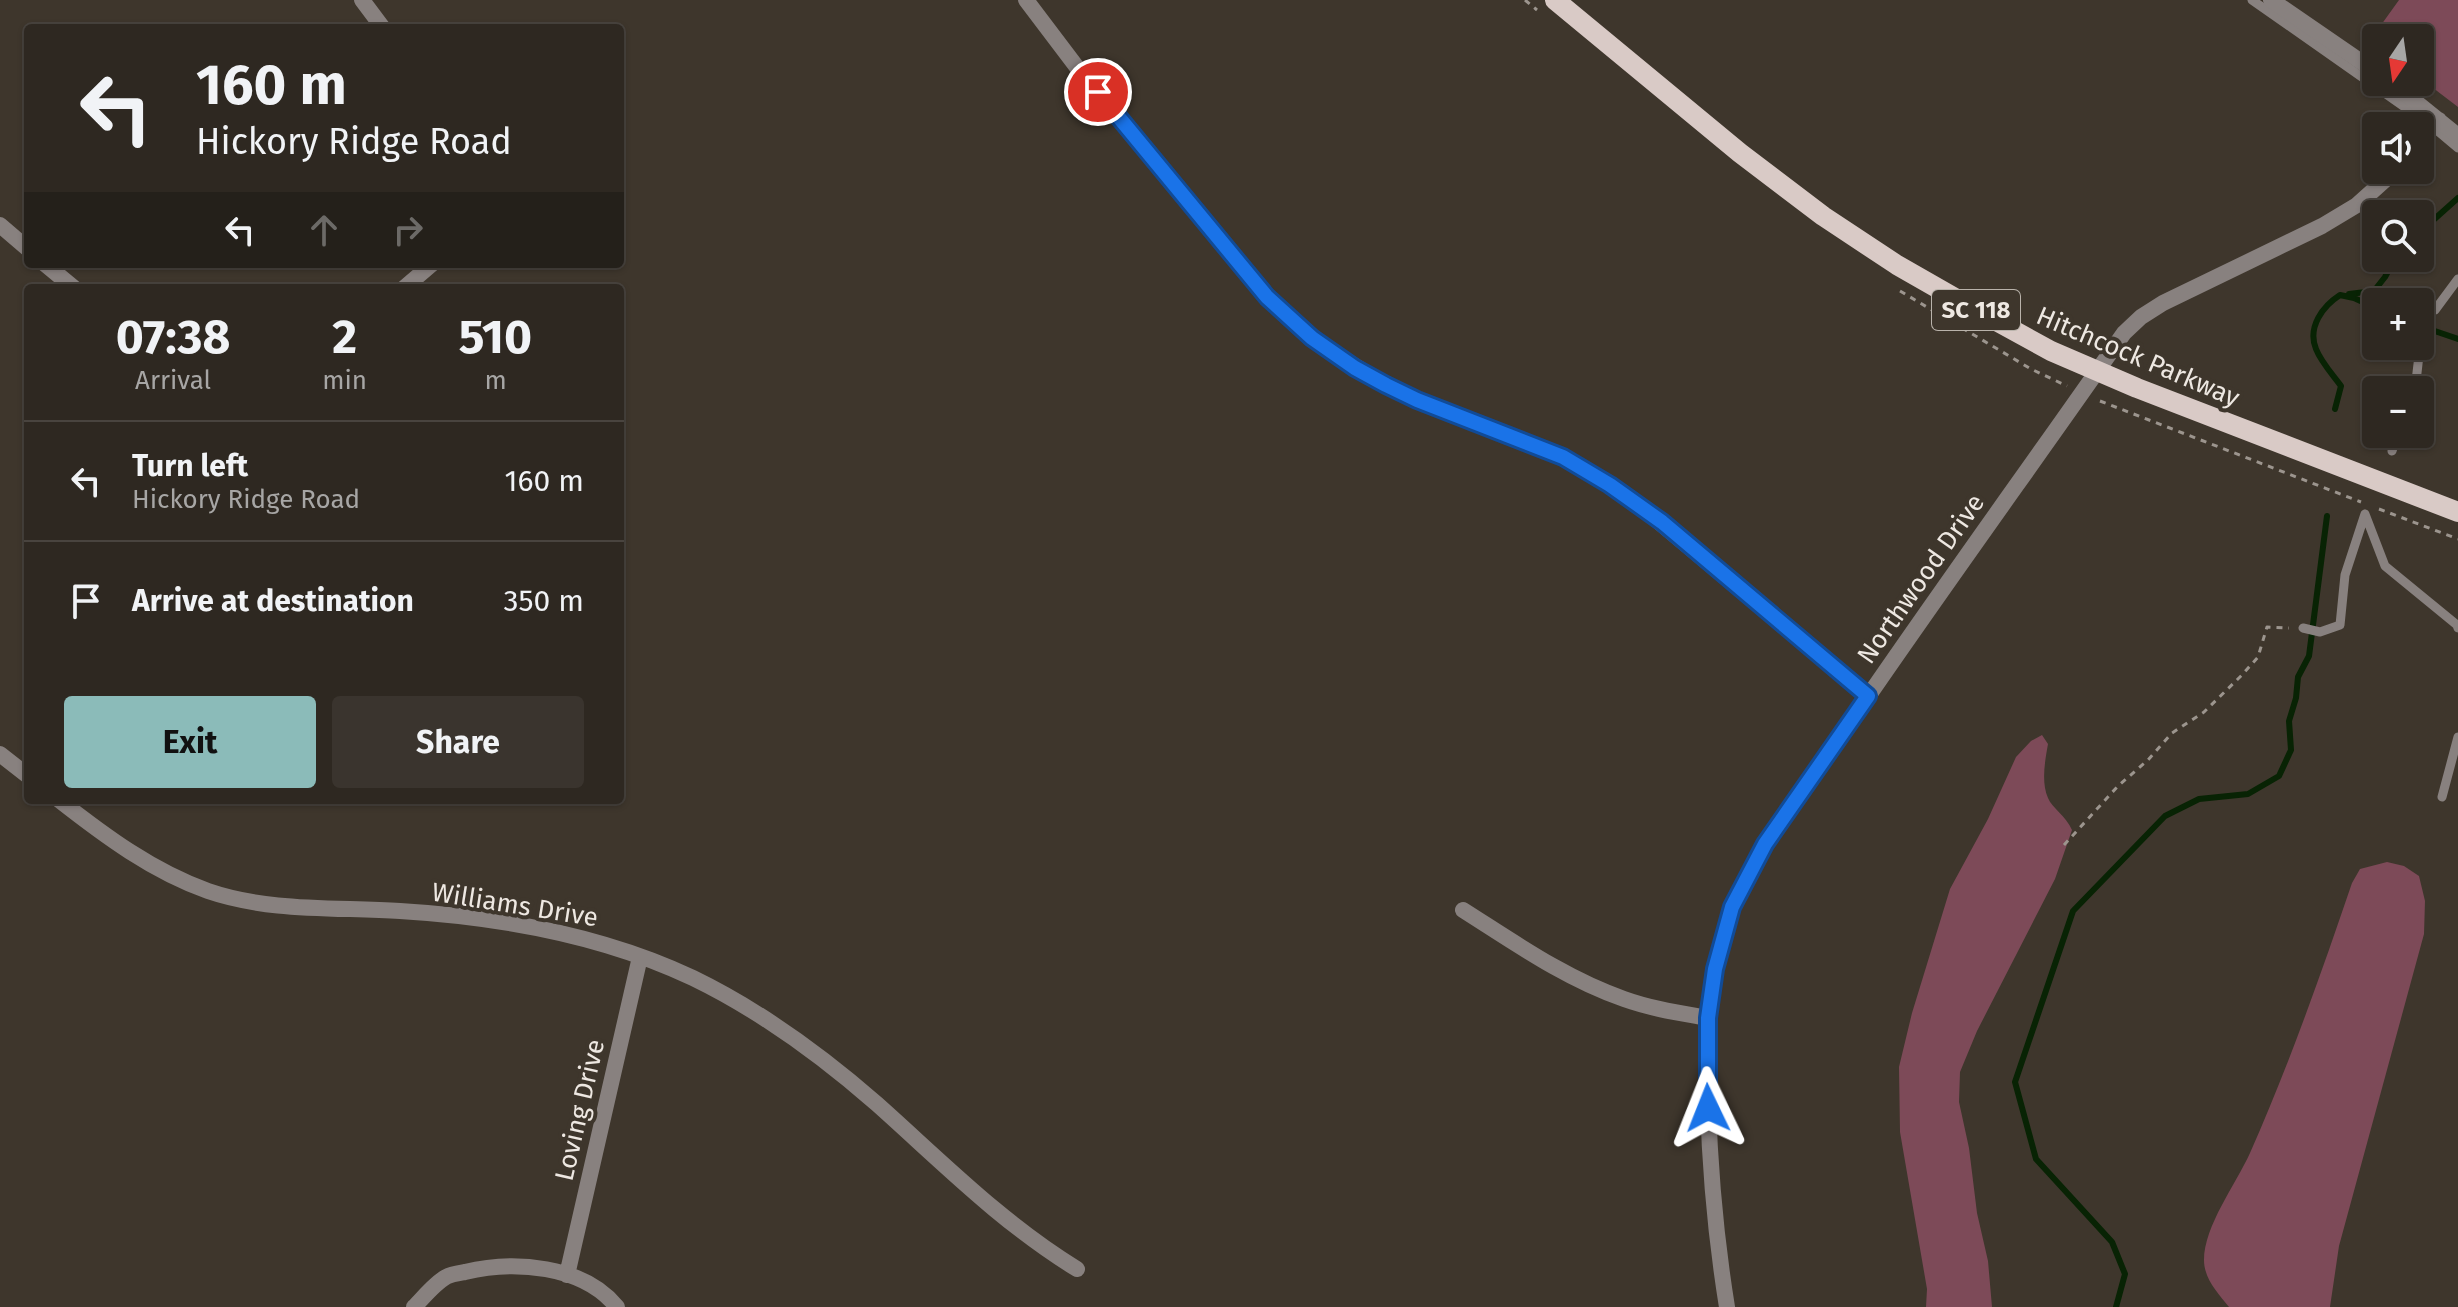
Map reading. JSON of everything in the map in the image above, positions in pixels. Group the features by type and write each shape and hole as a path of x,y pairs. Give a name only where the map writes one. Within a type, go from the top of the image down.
{"main road":[{"name":"Hitchcock Parkway","path":"1555,0 1740,153 1823,216 1897,265 1960,301 2051,351 2097,371 2458,512"}],"street":[{"path":"362,0 380,24"},
{"path":"1026,0 1079,70 1267,297 1298,327 1345,362 1386,385 1563,457 1629,497 1868,696"},
{"path":"2271,0 2362,62"},
{"path":"2406,96 2436,123 2458,136"},
{"name":"Northwood Drive","path":"1727,1307 1709,1159 1708,1018 1715,969 1732,907 1765,844 2124,333 2163,303 2322,226 2357,205 2380,184"},
{"path":"0,225 24,246"},
{"path":"50,268 69,284"},
{"path":"409,284 427,268"},
{"path":"0,754 24,773"},
{"name":"Williams Drive","path":"64,804 156,868 224,896 266,904 402,911 526,927 576,936 693,978 756,1014 814,1053 1007,1220 1043,1249 1077,1269"},
{"path":"1463,910 1541,960 1583,982 1664,1011 1708,1018"},
{"name":"Loving Drive","path":"567,1275 640,957"},
{"path":"414,1307 446,1277 488,1266 528,1267 567,1275 594,1287 617,1307"}],"lane":[{"path":"2252,0 2436,123 2458,148"},
{"path":"2435,310 2458,279"},
{"path":"2303,628 2320,632 2340,625 2345,575 2365,514 2385,566 2458,628"},
{"path":"2442,797 2458,737"}],"path":[{"path":"2064,845 2172,733 2204,712 2242,675 2258,657 2267,627 2303,628"}],"shaded area":[{"path":"2399,0 2458,0 2458,107 2434,89 2434,24 2382,24"},
{"path":"2042,735 2048,744 2044,771 2046,792 2072,830 2055,879 1977,1031 1960,1072 1959,1102 1988,1261 1992,1307 1926,1307 1927,1289 1900,1132 1899,1067 1950,889 1988,819 2016,757 2031,741"},
{"path":"2387,862 2404,866 2419,876 2425,901 2424,934 2339,1246 2330,1307 2229,1307 2206,1273 2204,1260 2209,1233 2250,1153 2278,1086 2352,883 2360,869"}],"waterway":[{"path":"2434,219 2458,198"},
{"path":"2349,294 2374,291 2388,272"},
{"path":"2335,409 2341,386 2316,349 2315,325 2323,311 2340,295 2362,302"},
{"path":"2434,331 2458,339"},
{"path":"2116,1307 2125,1274 2112,1242 2036,1159 2015,1082 2073,911 2165,816 2199,799 2248,794 2279,776 2291,750 2289,721 2298,677 2309,656 2327,516"}],"route":[{"path":"1098,92 1267,297 1312,338 1386,385 1563,457 1629,497 1868,696 1765,844 1732,907 1715,969 1708,1018 1708,1108"}]}
